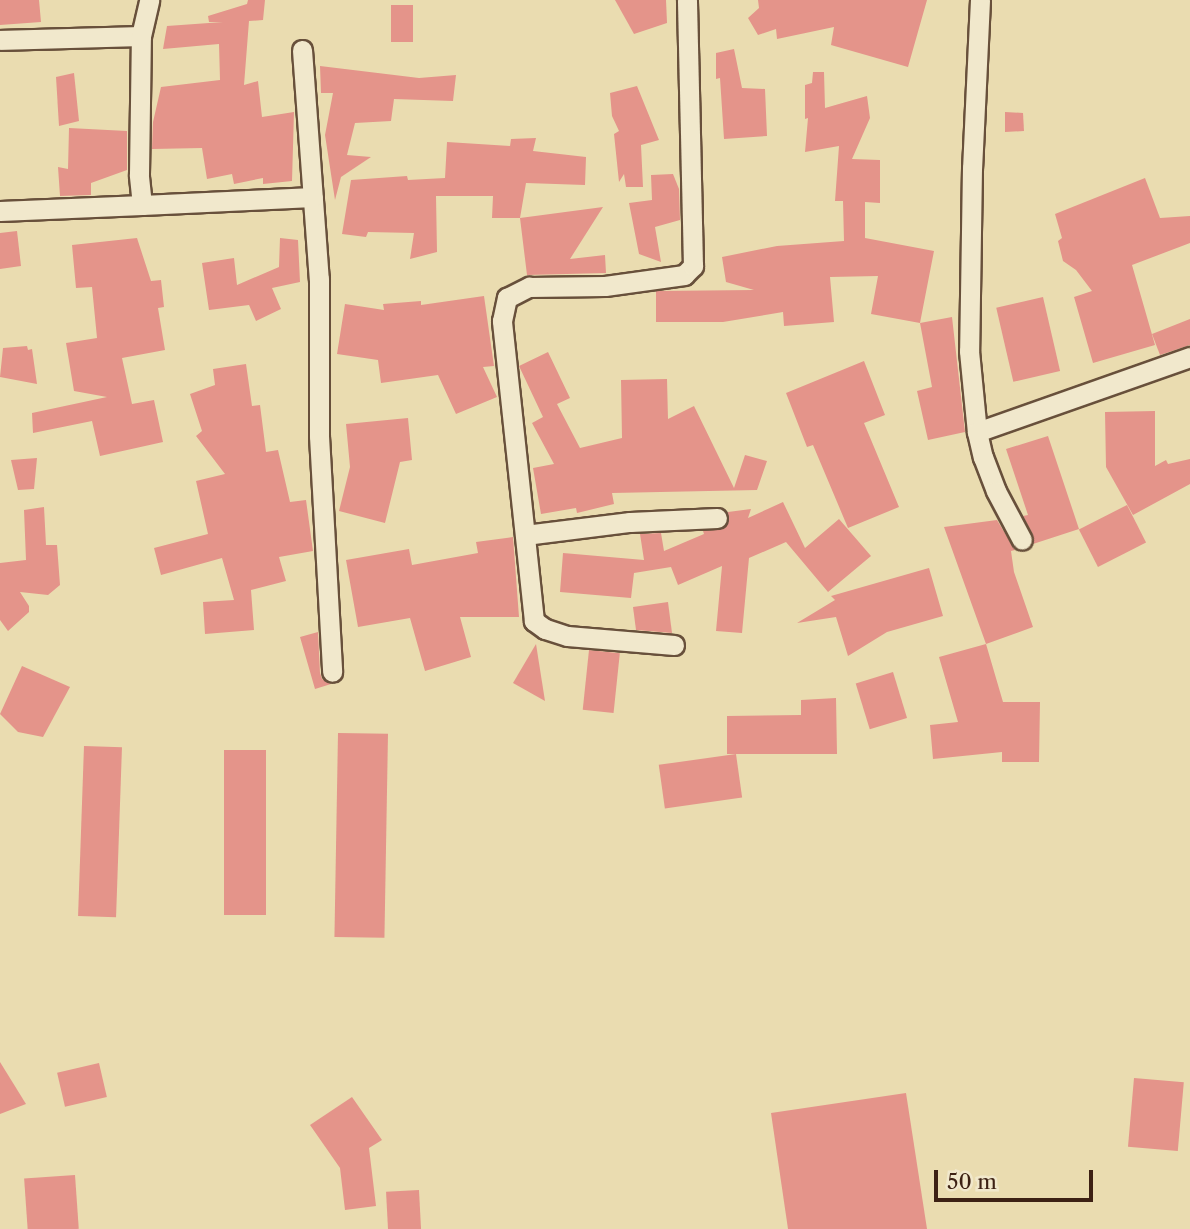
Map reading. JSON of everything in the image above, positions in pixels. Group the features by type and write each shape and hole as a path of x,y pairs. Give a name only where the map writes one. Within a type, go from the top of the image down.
{"street":[{"path":"142,205 139,174 141,36 149,0"},
{"path":"674,645 567,636 545,629 534,621 505,368 503,309 507,298 529,288 605,286 684,275 693,266 687,0"},
{"path":"980,0 972,168 969,351 977,432 996,491 1022,540"},
{"path":"0,40 141,36"},
{"path":"302,50 319,279 319,436 332,672"},
{"path":"0,211 313,197"},
{"path":"977,432 1190,357"},
{"path":"525,535 630,522 717,518"}],"building":[{"path":"0,0 39,0 41,22 0,25"},
{"path":"248,0 265,0 263,20 249,21 244,85 258,81 262,117 294,112 292,181 263,184 263,178 234,184 232,174 207,179 202,148 152,149 153,122 161,87 220,80 219,44 163,49 167,26 223,22 209,22 208,16 247,4"},
{"path":"615,0 666,0 667,23 634,34"},
{"path":"758,0 927,0 908,67 831,45 834,27 777,39 776,29 758,35 748,18 759,8"},
{"path":"391,5 413,5 413,42 391,42"},
{"path":"734,49 742,88 765,89 767,136 724,139 720,78 716,79 716,53"},
{"path":"320,66 419,78 456,75 453,101 394,99 391,121 355,123 347,155 371,157 341,177 335,200 325,135 333,93 321,93"},
{"path":"813,72 824,72 825,108 867,96 870,118 852,159 880,160 880,203 865,202 865,238 934,251 920,323 871,314 878,276 830,277 834,322 784,326 783,312 723,322 656,322 656,291 754,290 726,282 722,257 777,246 844,241 843,201 835,201 839,146 805,152 808,118 805,119 805,85 812,83"},
{"path":"74,73 79,121 59,126 56,77"},
{"path":"637,86 659,140 641,145 643,187 626,187 624,174 619,182 614,134 619,131 612,116 610,93"},
{"path":"1005,112 1023,113 1024,131 1005,132"},
{"path":"69,128 127,131 127,170 91,183 91,195 60,196 58,167 68,169"},
{"path":"536,138 533,151 586,157 585,185 526,183 520,218 492,218 493,196 436,196 437,252 410,259 414,233 368,232 366,237 342,234 351,180 407,176 408,180 445,178 447,142 510,146 511,139"},
{"path":"673,174 679,189 680,220 655,227 661,262 639,254 629,203 652,200 651,175"},
{"path":"1145,178 1160,218 1190,216 1190,243 1132,265 1155,345 1093,363 1074,297 1092,291 1076,270 1063,261 1058,241 1062,238 1055,214"},
{"path":"603,207 570,259 605,255 606,273 527,275 520,218"},
{"path":"17,231 21,266 0,269 0,233"},
{"path":"137,238 151,281 161,280 164,307 158,308 165,350 122,358 132,404 154,400 163,442 100,456 92,421 33,433 32,413 107,397 74,391 66,343 97,338 92,287 76,288 72,245"},
{"path":"280,238 298,240 300,282 272,288 281,309 256,321 249,305 209,310 202,263 234,258 237,285 279,267"},
{"path":"484,296 494,366 483,367 497,397 456,414 438,375 381,383 378,360 337,354 345,304 384,310 383,304 421,301 421,305"},
{"path":"1043,297 1060,371 1013,382 996,308"},
{"path":"952,317 965,432 928,440 917,391 932,387 920,323"},
{"path":"1190,319 1190,345 1160,355 1152,334"},
{"path":"27,346 28,350 32,349 37,384 0,377 3,348"},
{"path":"548,352 570,398 557,404 580,448 622,438 621,380 667,379 668,419 694,406 734,488 745,455 767,461 757,490 612,493 614,504 577,513 576,508 541,514 533,468 554,464 532,423 543,417 519,366"},
{"path":"864,361 885,415 864,423 899,507 848,528 813,445 807,447 786,393"},
{"path":"246,364 252,406 260,405 266,452 278,450 290,502 306,500 313,551 279,557 286,581 251,590 254,630 205,634 203,602 234,600 222,558 161,575 154,548 208,534 196,481 225,474 196,436 202,431 190,394 215,385 213,369"},
{"path":"1155,411 1155,466 1166,460 1168,464 1190,459 1190,484 1133,515 1106,467 1105,412"},
{"path":"408,418 412,460 400,462 385,523 339,511 350,467 346,424"},
{"path":"1048,436 1079,529 1033,544 1033,535 1023,516 1028,515 1006,449"},
{"path":"37,458 34,489 18,490 11,460"},
{"path":"783,502 805,548 839,519 871,556 828,592 786,542 749,558 742,633 716,631 722,566 678,585 671,567 634,573 631,598 560,592 563,553 644,560 640,534 661,533 664,551 704,534 703,531 723,529 728,523 728,512 751,509 748,518"},
{"path":"1127,505 1146,542 1098,567 1079,530"},
{"path":"44,507 46,545 57,545 60,585 48,595 20,592 29,606 29,612 8,631 0,620 0,563 26,560 24,510"},
{"path":"997,520 1015,550 1011,551 1014,572 1033,627 986,644 944,527"},
{"path":"513,537 519,617 460,617 471,657 425,671 410,618 358,627 346,560 409,549 412,565 478,553 476,542"},
{"path":"929,568 943,616 887,632 848,656 836,617 797,623 835,600 831,596"},
{"path":"668,602 672,633 636,630 633,607"},
{"path":"318,632 320,673 322,679 331,684 315,689 300,637"},
{"path":"536,644 545,701 513,683"},
{"path":"986,644 1003,702 1040,702 1039,762 1002,762 1002,752 933,759 930,725 958,722 939,657"},
{"path":"589,650 620,653 614,713 583,710"},
{"path":"22,666 70,687 43,737 18,732 0,714"},
{"path":"893,672 907,718 870,729 856,683"},
{"path":"836,698 837,754 727,754 727,716 801,715 801,700"},
{"path":"338,733 388,734 384,938 334,937"},
{"path":"84,746 122,747 116,917 78,916"},
{"path":"224,750 266,750 266,915 224,915"},
{"path":"736,754 742,798 665,808 659,765"},
{"path":"0,1062 26,1104 0,1114"},
{"path":"99,1063 107,1097 65,1107 57,1073"},
{"path":"1134,1078 1184,1082 1178,1151 1128,1147"},
{"path":"906,1093 927,1229 788,1229 771,1113"},
{"path":"352,1097 382,1140 369,1148 376,1206 345,1210 340,1168 310,1125"},
{"path":"75,1175 79,1229 28,1229 24,1179"},
{"path":"419,1190 421,1229 388,1229 386,1192"}]}
